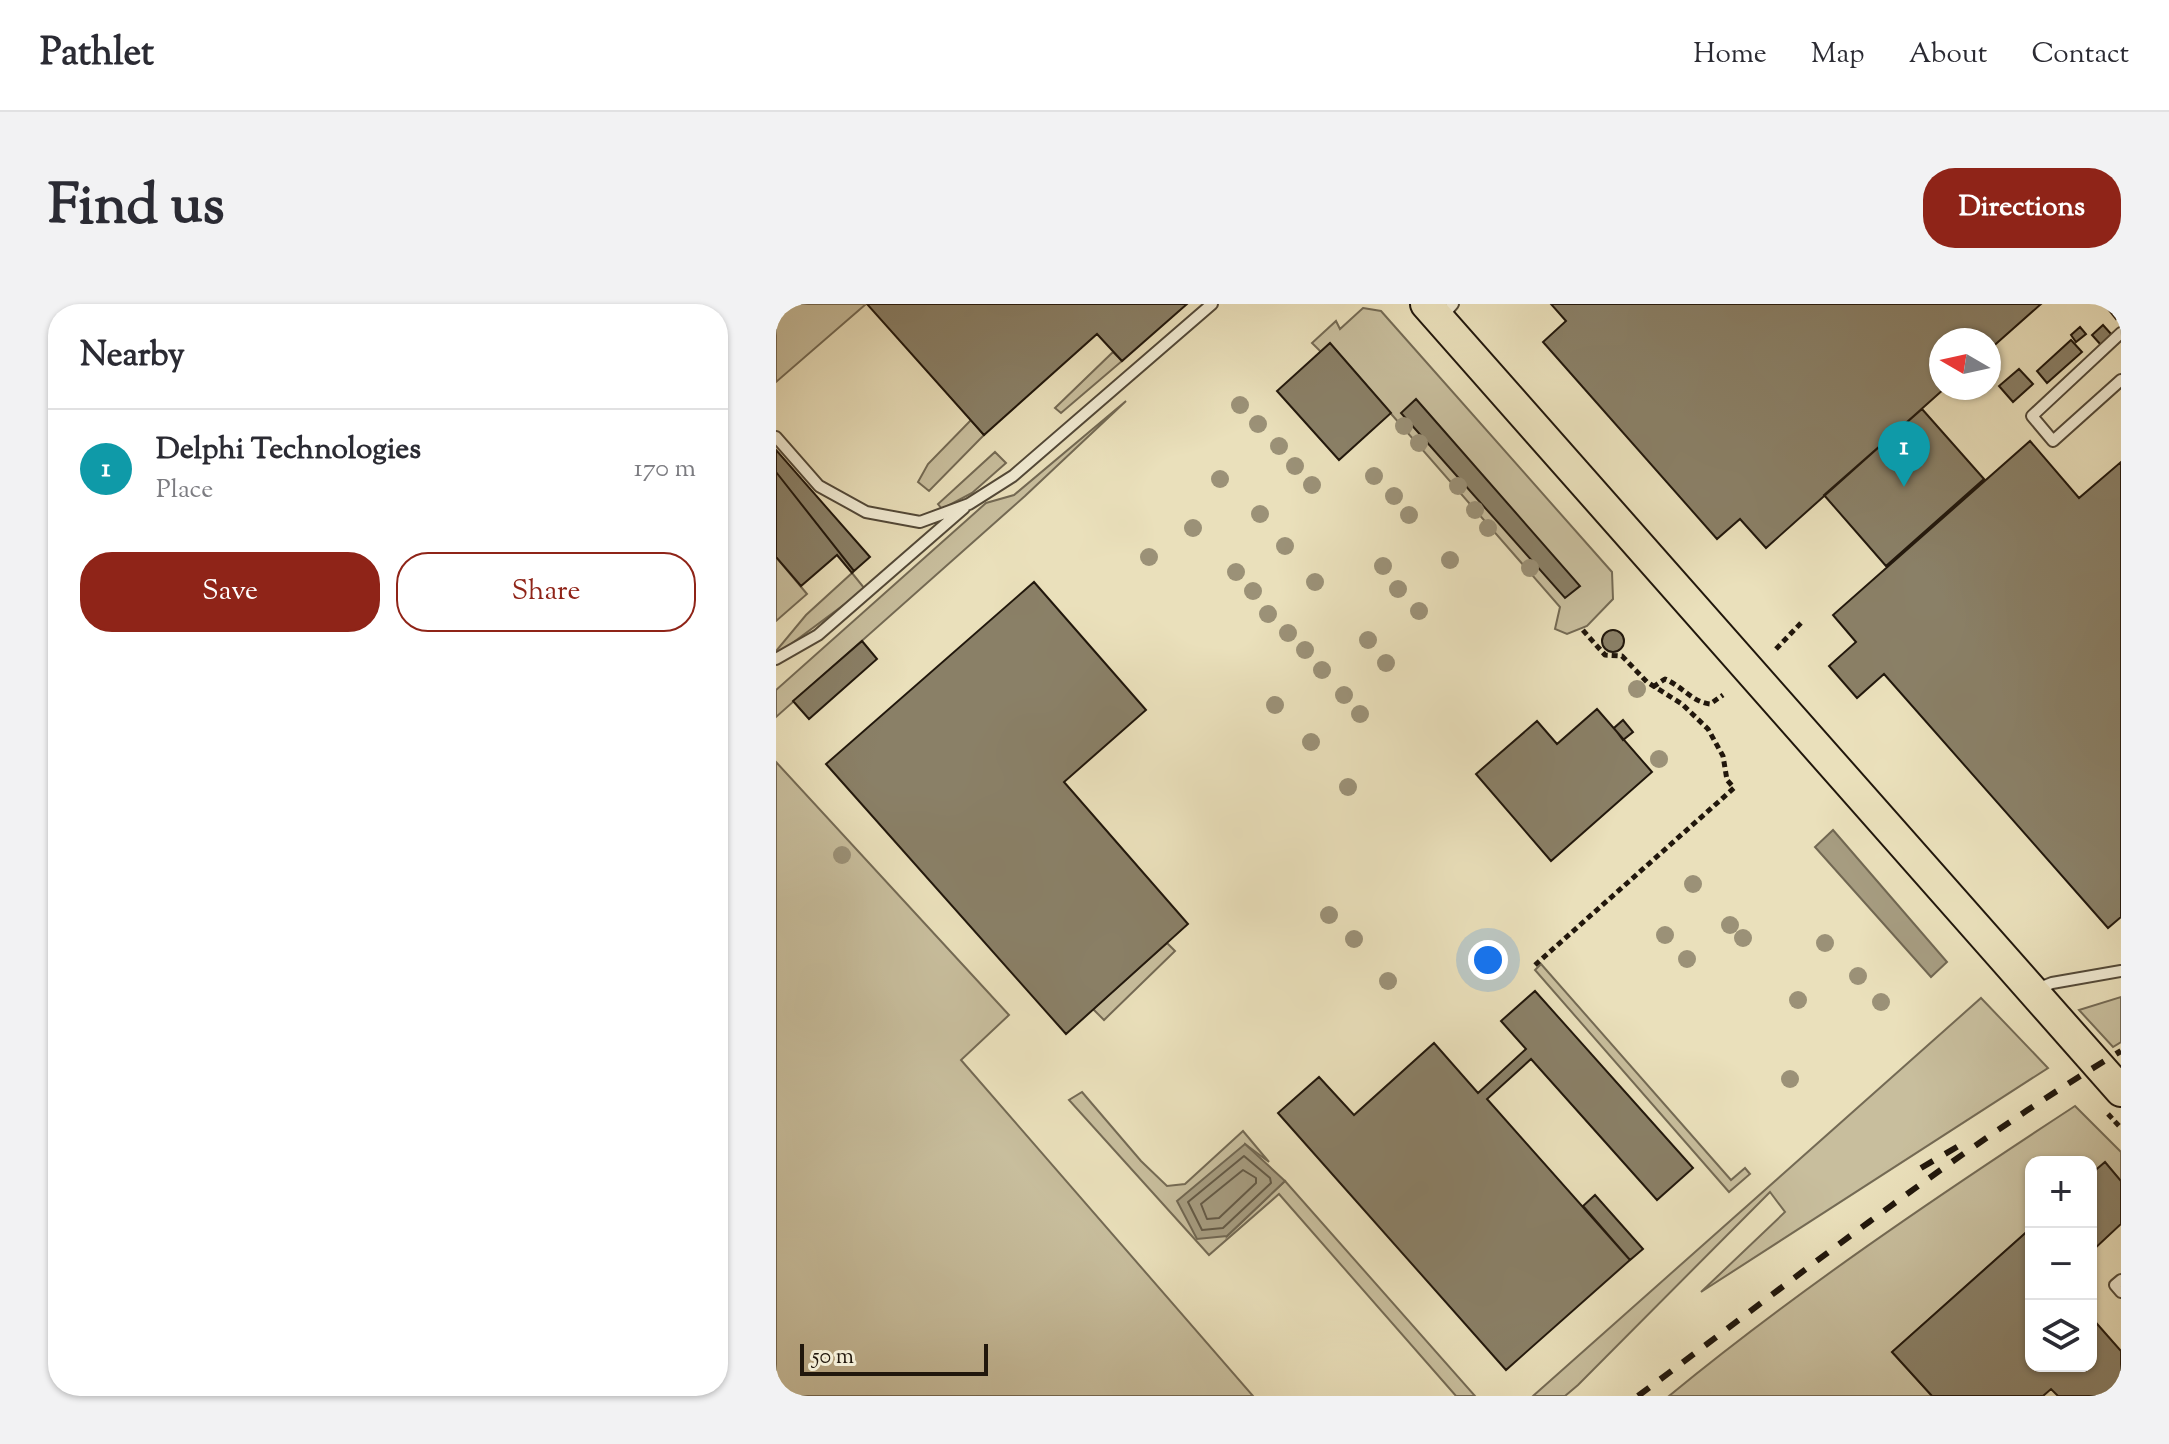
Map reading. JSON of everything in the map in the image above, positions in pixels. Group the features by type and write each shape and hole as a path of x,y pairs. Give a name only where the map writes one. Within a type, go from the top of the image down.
{"main road":[{"path":"1440,309 2031,992 2121,1091"}],"lane":[{"path":"776,659 818,635 969,504 1013,476 1212,304"},
{"path":"2121,333 2032,416 2053,441 2121,380"},
{"path":"776,437 819,486 866,512 920,522 969,504"},
{"path":"2031,992 2052,983 2121,971"},
{"path":"2121,1280 2115,1285 2121,1292"}],"path":[{"path":"1776,649 1801,623"},
{"path":"1535,965 1734,788 1727,780 1723,756 1708,729 1682,704 1653,687 1622,656 1605,655 1581,628"},
{"path":"1653,687 1665,679 1677,684 1698,703 1710,704 1723,695"}],"shaded area":[{"path":"776,304 866,304 776,382"},
{"path":"1363,308 1381,311 1612,572 1613,599 1587,626 1567,634 1555,629 1560,607 1330,344 1321,352 1312,343 1336,321 1340,329"},
{"path":"1113,352 1122,361 1061,413 1055,408"},
{"path":"1126,401 1025,496 776,717 776,690 986,503 1014,495"},
{"path":"971,420 984,435 929,491 918,482 928,464"},
{"path":"995,452 1006,463 972,493 942,509 938,504"},
{"path":"776,557 807,594 776,621"},
{"path":"852,573 865,589 779,653 776,651 806,615"},
{"path":"776,762 1009,1015 961,1060 1253,1396 776,1396"},
{"path":"1167,943 1175,951 1104,1020 1093,1009"},
{"path":"1541,964 1731,1180 1745,1168 1750,1174 1729,1192 1535,970"},
{"path":"2121,997 2121,1042 2113,1047 2079,1010"},
{"path":"1981,998 2048,1068 1701,1292 1785,1212 1770,1192 1578,1385 1565,1396 1533,1396"},
{"path":"1082,1092 1141,1161 1167,1186 1185,1184 1243,1131 1269,1162 1245,1144 1227,1236 1285,1181 1475,1396 1456,1396 1279,1194 1209,1255 1069,1100"},
{"path":"2075,1106 2121,1152 2121,1181 2105,1163 2097,1169 2097,1156 2025,1156 2025,1233 1892,1352 1932,1396 1669,1396 1868,1245"}],"water":[{"path":"1833,830 1947,962 1931,977 1815,847"},
{"path":"1245,1144 1285,1181 1227,1236 1197,1239 1177,1201"}],"building":[{"path":"867,304 1187,304 1122,361 1097,334 984,435"},
{"path":"1551,304 2041,304 2001,339 2001,328 1929,328 1929,400 1932,400 1766,548 1740,519 1717,539 1543,342 1566,321"},
{"path":"2104,304 2121,304 2121,314 2116,319"},
{"path":"2103,325 2112,335 2101,345 2092,335"},
{"path":"2080,327 2086,334 2076,342 2071,335"},
{"path":"2071,340 2082,352 2047,383 2037,371"},
{"path":"1330,343 1391,413 1339,460 1277,391"},
{"path":"2019,369 2033,384 2013,402 2001,384"},
{"path":"1416,399 1580,586 1565,598 1401,413"},
{"path":"1922,409 1984,479 1886,566 1824,495"},
{"path":"2030,441 2079,498 2121,462 2121,917 2108,928 1884,674 1857,698 1829,666 1856,642 1833,615"},
{"path":"776,450 870,557 854,571 776,472"},
{"path":"776,472 854,571 852,573 837,555 801,586 776,557"},
{"path":"1034,582 1146,710 1064,782 1188,924 1066,1034 826,764"},
{"path":"1613,630 1624,641 1613,652 1602,641"},
{"path":"862,641 877,659 809,719 793,701"},
{"path":"1597,709 1652,772 1551,861 1476,774 1537,721 1557,744"},
{"path":"1623,720 1633,732 1623,740 1614,728"},
{"path":"1535,991 1693,1168 1657,1200 1531,1059 1487,1099 1630,1260 1506,1370 1278,1113 1319,1077 1354,1115 1434,1043 1478,1093 1526,1049 1501,1021"},
{"path":"2105,1162 2121,1181 2121,1224 2097,1246 2097,1228 2097,1169"},
{"path":"1595,1195 1643,1249 1630,1260 1583,1206"},
{"path":"2025,1233 2025,1372 2097,1372 2097,1324 2121,1351 2121,1396 2058,1396 2051,1389 2043,1396 1932,1396 1892,1352"}],"railway":[{"path":"1638,1396 1935,1174 2121,1051"},
{"path":"1921,1168 1962,1144"}],"place":[{"name":"Delphi Technologies","path":"1904,487"}]}
